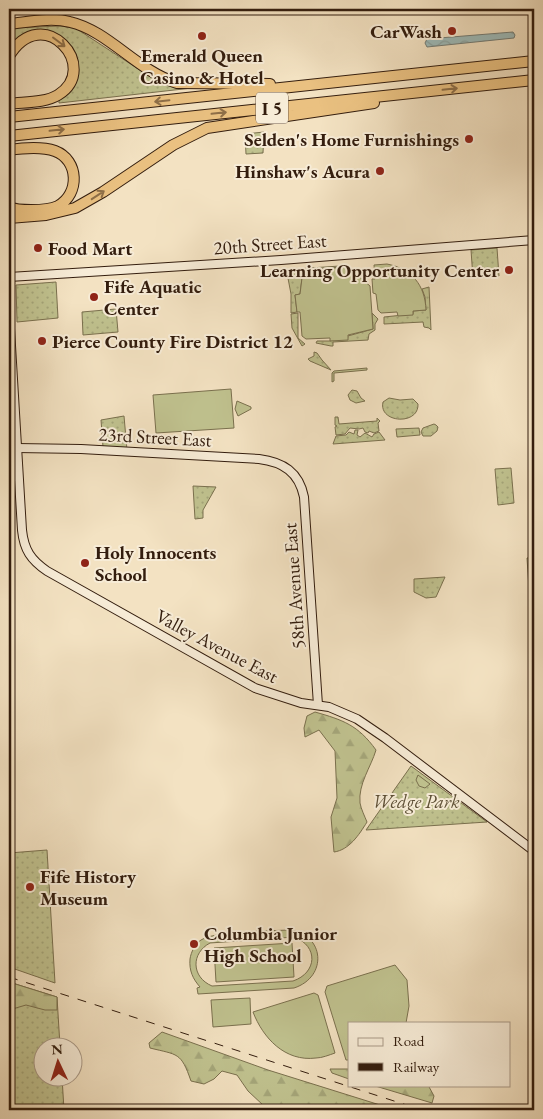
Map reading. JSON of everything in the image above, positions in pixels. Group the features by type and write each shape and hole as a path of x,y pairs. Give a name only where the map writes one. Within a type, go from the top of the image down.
{"highway":[{"path":"9,24 63,20 79,24 143,67 176,83 263,84 367,79"},
{"path":"9,56 16,45 26,37 37,34 45,35 58,39 66,47 72,56 74,67 71,80 57,96 9,104"},
{"name":"I 5","path":"9,117 534,61"},
{"name":"I 5","path":"9,136 534,80"},
{"path":"9,218 46,215 75,208 103,192 173,145 216,125 388,101 426,92"},
{"path":"9,150 39,149 55,151 68,160 74,177 70,193 58,206 46,209 25,210 9,207"}],"main road":[{"name":"20th Street East","path":"9,277 290,260 534,240"},
{"path":"9,312 17,448"},
{"name":"23rd Street East","path":"17,448 81,449 259,459 274,461 288,468"},
{"name":"Valley Avenue East","path":"17,448 23,537 25,548 34,561 47,571 255,688 301,703 318,705 349,715 378,733 534,852"},
{"name":"58th Avenue East","path":"288,468 298,480 304,497 318,705"}],"green space":[{"path":"60,26 75,28 149,76 166,84 192,88 59,103 75,55 69,45 53,33 35,30 17,38 9,47 9,29"},
{"path":"264,132 263,153 246,154 245,134"},
{"path":"497,248 499,276 473,278 471,250"},
{"path":"387,264 404,270 416,280 423,293 426,310 413,311 413,315 398,316 397,312 381,313 378,310 376,294 373,293 374,265"},
{"path":"340,266 303,270 300,294 295,295 297,312 291,313 291,294 287,273 295,269"},
{"path":"348,267 370,286 373,329 348,335 348,340 330,341 330,338 306,339 302,336 300,312 297,312 295,295 300,294 303,270"},
{"path":"56,282 58,318 17,322 16,285"},
{"path":"429,287 431,330 424,327 423,322 384,324 384,317 413,314 413,311 426,310 422,289"},
{"path":"116,309 118,332 83,335 82,312"},
{"path":"298,313 298,338 305,344 302,346 292,328 291,314"},
{"path":"372,313 378,319 375,324 375,330 369,334 368,340 333,342 333,346 316,343 317,341 330,341 373,329"},
{"path":"314,352 331,370 308,359 314,356"},
{"path":"367,368 367,370 334,373 334,381 332,382 332,373 334,371"},
{"path":"231,389 234,428 156,433 153,395"},
{"path":"352,390 357,391 365,401 356,403 350,400 348,395"},
{"path":"389,398 400,400 413,399 418,404 417,411 406,419 392,418 383,409 383,402"},
{"path":"237,401 251,407 251,409 238,416 235,409"},
{"path":"124,416 127,450 103,447 101,420"},
{"path":"335,417 338,417 339,424 377,421 377,418 380,421 378,423 379,431 374,433 369,431 368,433 363,428 350,428 345,434 336,435"},
{"path":"434,424 438,427 437,431 431,436 423,436 421,432 423,428"},
{"path":"419,428 420,435 397,437 396,429"},
{"path":"355,430 358,430 357,435 360,437 365,433 372,437 379,432 385,440 333,444 336,436 346,435 349,432 354,434"},
{"path":"511,468 514,503 498,505 495,469"},
{"path":"193,486 216,487 203,510 203,518 195,519"},
{"path":"534,557 534,588 529,589 527,558"},
{"path":"445,577 436,597 426,598 414,592 414,579"},
{"path":"315,712 334,718 356,729 376,750 363,782 360,796 367,822 349,845 334,852 331,817 337,798 335,751 319,730 305,737 304,728 307,716"},
{"name":"Wedge Park","path":"411,766 487,822 366,830"},
{"path":"418,775 430,784 425,788 419,786 416,780"},
{"path":"47,850 55,983 9,967 9,853"},
{"path":"289,930 301,933 310,939 318,956 317,966 313,975 305,983 294,988 198,994 197,988 200,987 192,974 190,959 194,948 201,940 230,933","holes":["294,937 308,947 312,959 307,972 293,981 212,986 205,982 197,971 196,965 199,953 210,943"]},
{"path":"292,943 294,977 216,982 214,948"},
{"path":"395,965 407,980 409,1006 406,1022 348,1022 348,1060 346,1060 325,992 327,986"},
{"path":"9,982 57,997 59,1036 32,1036 32,1086 63,1086 64,1110 9,1110"},
{"path":"9,982 57,997 57,1010 45,1010 26,1005 9,1010"},
{"path":"314,993 318,995 335,1053 318,1058 294,1056 285,1052 269,1039 257,1022 253,1012"},
{"path":"250,998 251,1024 213,1027 211,1000"},
{"path":"162,1032 268,1070 396,1110 263,1110 264,1106 248,1091 237,1075 222,1071 214,1079 204,1084 191,1081 184,1065 177,1056 150,1048 149,1043"},
{"path":"330,1069 348,1069 348,1079 332,1073"},
{"path":"375,1086 429,1086 434,1096 432,1103"}],"water":[{"path":"513,32 514,38 427,47 425,43 427,39"}],"railway":[{"path":"9,977 422,1110"}],"place":[{"name":"CarWash","path":"452,31"},
{"name":"Emerald Queen Casino & Hotel","path":"202,36"},
{"name":"Selden's Home Furnishings","path":"469,139"},
{"name":"Hinshaw's Acura","path":"380,171"},
{"name":"Food Mart","path":"38,248"},
{"name":"Learning Opportunity Center","path":"509,270"},
{"name":"Fife Aquatic Center","path":"94,297"},
{"name":"Pierce County Fire District 12","path":"42,341"},
{"name":"Holy Innocents School","path":"85,563"},
{"name":"Fife History Museum","path":"30,887"},
{"name":"Columbia Junior High School","path":"194,944"}]}
